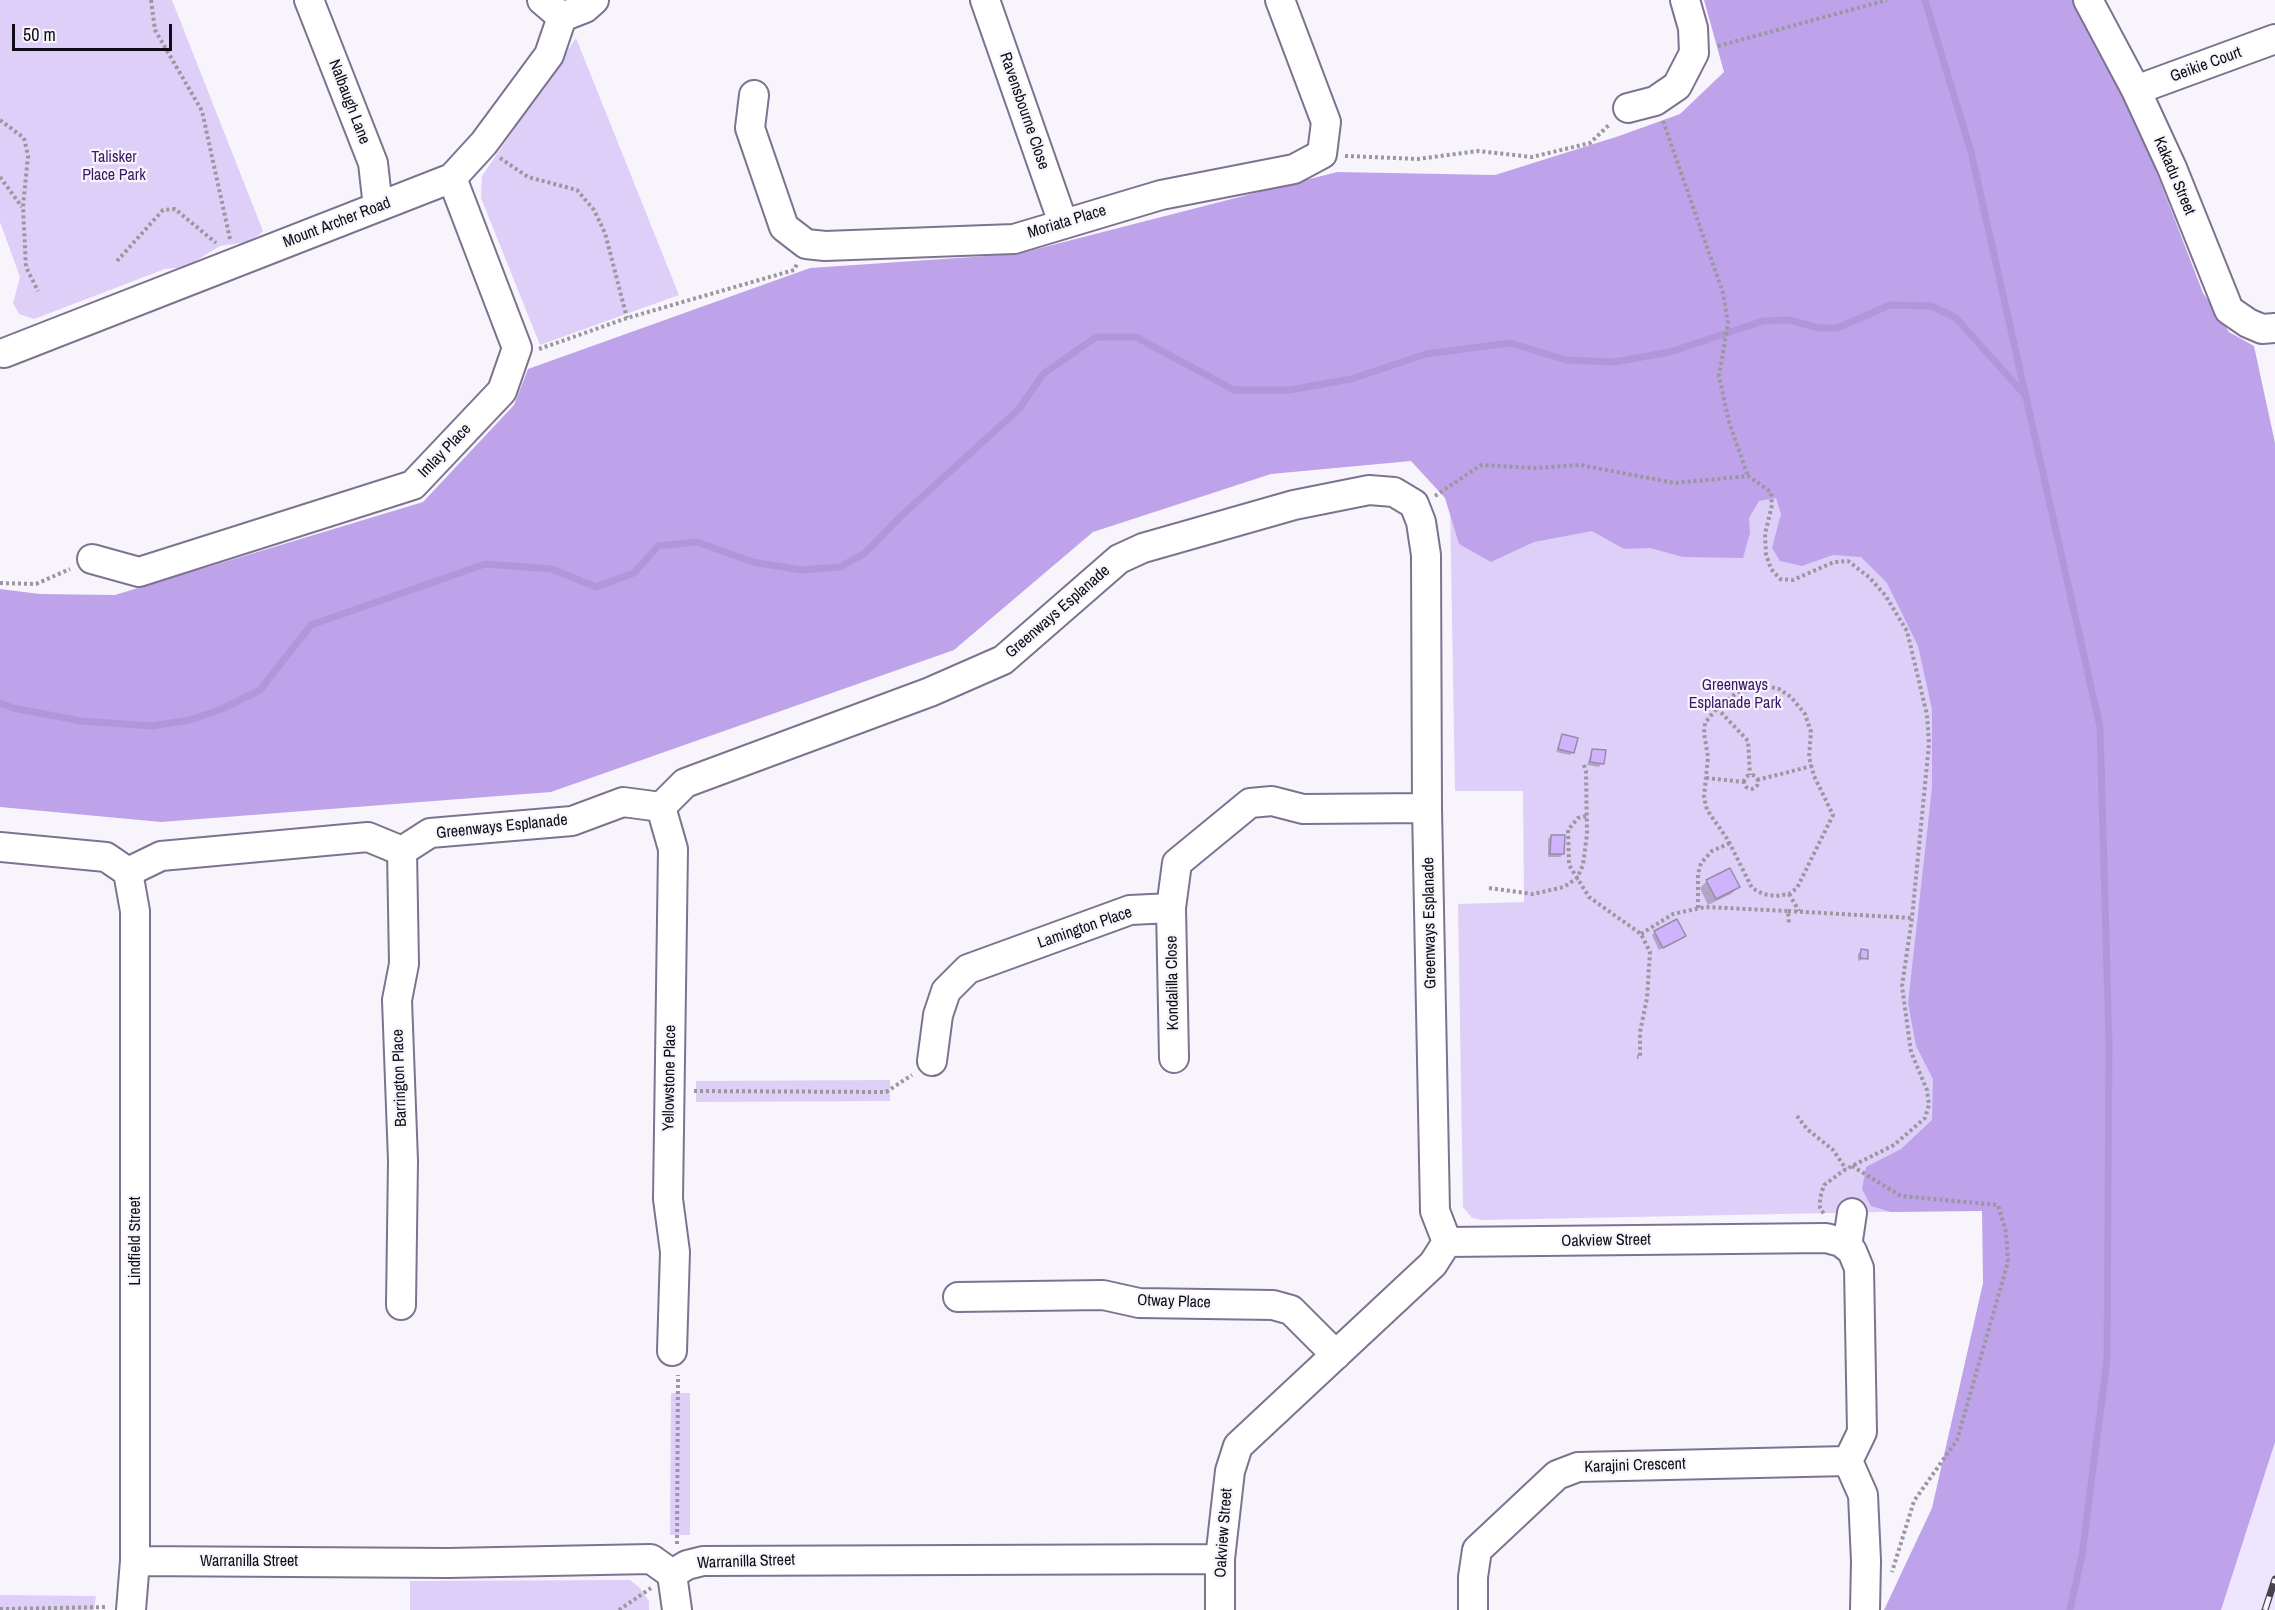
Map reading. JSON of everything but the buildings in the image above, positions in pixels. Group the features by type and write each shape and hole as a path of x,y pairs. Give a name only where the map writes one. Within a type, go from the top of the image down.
{"street":[{"name":"Nalbaugh Lane","path":"309,0 372,163 378,207"},
{"name":"Mount Archer Road","path":"1,351 452,178 484,143 549,55 552,8 585,8 594,0"},
{"name":"Ravensbourne Close","path":"985,0 1063,223"},
{"path":"1280,0 1326,122 1322,154"},
{"path":"1641,105 1677,86 1694,53 1693,28 1685,0"},
{"name":"Kakadu Street","path":"2088,0 2136,90 2172,168 2229,310 2262,329 2275,328"},
{"name":"Geikie Court","path":"2136,90 2275,39"},
{"path":"754,95 750,128 784,227 806,244"},
{"name":"Moriata Place","path":"806,244 825,246 1014,239 1161,195 1294,169 1322,154"},
{"path":"452,178 518,348"},
{"name":"Imlay Place","path":"92,559 139,572 413,485 502,391 518,348"},
{"name":"Greenways Esplanade","path":"402,851 430,833 572,821 623,802 661,807 685,783 930,692 1003,660 1119,559 1143,548 1294,505 1369,490 1394,492 1414,504 1421,522 1426,555 1427,808 1435,1211 1447,1242"},
{"path":"1171,908 1177,863 1250,803 1272,801 1303,808 1427,808"},
{"name":"Yellowstone Place","path":"661,807 673,849 668,1199 675,1252 672,1351"},
{"path":"0,847 106,857 128,872 161,856 368,837 402,851"},
{"name":"Barrington Place","path":"401,1305 403,1161 398,1000 404,964 402,851"},
{"name":"Lindfield Street","path":"128,872 135,911 135,1561 131,1608"},
{"name":"Kondalilla Close","path":"1171,908 1174,1058"},
{"name":"Lamington Place","path":"932,1061 938,1015 946,991 968,969 1131,910 1171,908"},
{"path":"1852,1213 1844,1244 1852,1251 1859,1268 1862,1432 1848,1461 1863,1495 1865,1610"},
{"name":"Oakview Street","path":"1220,1610 1220,1559 1230,1471 1238,1446 1433,1264 1447,1242 1826,1238 1844,1244"},
{"name":"Otway Place","path":"958,1297 1103,1295 1139,1303 1273,1305 1291,1310 1336,1355"},
{"name":"Karajini Crescent","path":"1473,1610 1473,1577 1477,1550 1557,1475 1578,1467 1848,1461"},
{"name":"Warranilla Street","path":"135,1561 448,1563 651,1559 672,1574 687,1565 703,1561 1220,1559"},
{"path":"672,1574 677,1610"}],"path":[{"path":"151,0 155,30 202,111 230,240"},
{"path":"1694,53 1887,0"},
{"path":"1322,154 1418,159 1478,151 1532,157 1590,143 1641,105 1687,184 1723,293 1728,323 1719,376 1722,394 1748,476 1771,492 1772,505 1766,534 1766,554 1771,569 1780,579 1793,580 1834,562 1848,561 1869,577 1885,596 1907,631 1927,715 1929,744 1912,918 1902,986 1911,1052 1927,1090 1929,1105 1925,1118 1894,1145 1846,1169 1824,1185 1820,1208 1835,1223 1844,1244"},
{"path":"0,120 24,138 28,156 23,207 26,267 38,291"},
{"path":"484,143 528,177 577,190 594,210 605,233 627,318"},
{"path":"0,177 23,207"},
{"path":"117,261 163,210 175,209 216,243"},
{"path":"518,348 538,349 627,318 794,270 806,244"},
{"path":"1414,504 1430,498 1481,465 1535,468 1580,465 1676,483 1748,476"},
{"path":"0,583 36,584 92,559"},
{"path":"1766,686 1779,689 1791,697 1805,714 1811,732 1814,776 1832,808 1831,820 1808,869 1797,888 1789,894 1763,894 1752,888 1730,843 1707,810 1704,797 1708,757 1704,733 1705,723 1717,708 1738,692 1766,686"},
{"path":"1717,708 1744,733 1748,741 1750,775 1744,782"},
{"path":"1489,888 1533,894 1564,887 1577,878 1586,852 1586,771 1583,763"},
{"path":"1744,782 1746,787 1752,789 1757,780 1812,766"},
{"path":"1750,775 1757,780"},
{"path":"1706,778 1744,782"},
{"path":"1586,816 1578,818 1568,830 1567,856 1577,878 1589,897 1641,934 1650,952 1645,1015 1640,1032 1640,1057 1637,1057"},
{"path":"1698,908 1698,874 1701,863 1712,851 1730,843"},
{"path":"1789,894 1799,912"},
{"path":"1641,934 1673,914 1698,908 1912,918"},
{"path":"1788,911 1789,924"},
{"path":"670,1088 698,1091 886,1092 932,1061"},
{"path":"1797,1116 1807,1129 1833,1150 1846,1169"},
{"path":"1852,1166 1901,1196 1998,1205 2006,1232 2008,1262 1957,1440 1914,1501 1892,1573"},
{"path":"619,1610 672,1574 679,1535 680,1381 672,1351"},
{"path":"0,1610 131,1608"}],"shaded area":[{"path":"1704,0 2072,0 2143,137 2203,293 2229,332 2254,346 2275,443 2275,1442 2221,1610 1884,1610 1932,1508 1983,1283 1982,1211 1891,1212 1871,1206 1862,1189 1866,1167 1901,1149 1932,1120 1933,1079 1916,1046 1908,1003 1932,788 1932,709 1918,646 1887,583 1861,557 1833,555 1802,566 1780,561 1772,548 1781,514 1776,498 1759,501 1749,518 1750,533 1743,558 1683,557 1650,548 1624,549 1592,531 1534,542 1491,562 1459,544 1445,498 1411,461 1271,474 1093,532 954,650 551,792 161,822 0,807 0,589 40,594 115,595 423,502 514,405 528,369 810,268 1017,254 1337,172 1495,175 1619,136 1680,114 1724,72"},
{"path":"2275,1399 2275,1610 2165,1610"}],"green space":[{"name":"Talisker Place Park","path":"0,0 172,0 263,231 247,242 220,246 186,267 165,269 34,319 19,314 13,303 20,277 0,222"},
{"path":"576,38 679,295 540,345 481,198 482,176"},
{"name":"Greenways Esplanade Park","path":"1449,445 1900,471 1964,589 1982,1210 1482,1220 1472,1218 1463,1207 1458,904 1524,902 1523,791 1455,791"},
{"path":"890,1080 890,1101 696,1102 696,1081"},
{"path":"671,1393 690,1393 690,1535 670,1535"},
{"path":"630,1580 640,1588 649,1601 649,1610 410,1610 410,1581"},
{"path":"0,1595 96,1596 94,1610 0,1610"}],"waterway":[{"path":"1925,0 1971,152 2100,727 2109,1043 2107,1360 2082,1555 2070,1610"},
{"path":"0,703 13,708 81,721 152,726 190,720 222,709 260,690 311,625 485,564 552,569 596,587 634,573 658,546 697,542 753,562 801,570 840,567 865,553 901,516 1019,409 1043,374 1096,337 1136,337 1234,390 1290,390 1351,379 1426,354 1510,343 1566,360 1614,362 1670,352 1763,321 1789,320 1819,328 1837,328 1890,305 1932,306 1956,318 2025,395"}],"railway":[{"path":"2265,1610 2275,1579"}]}
